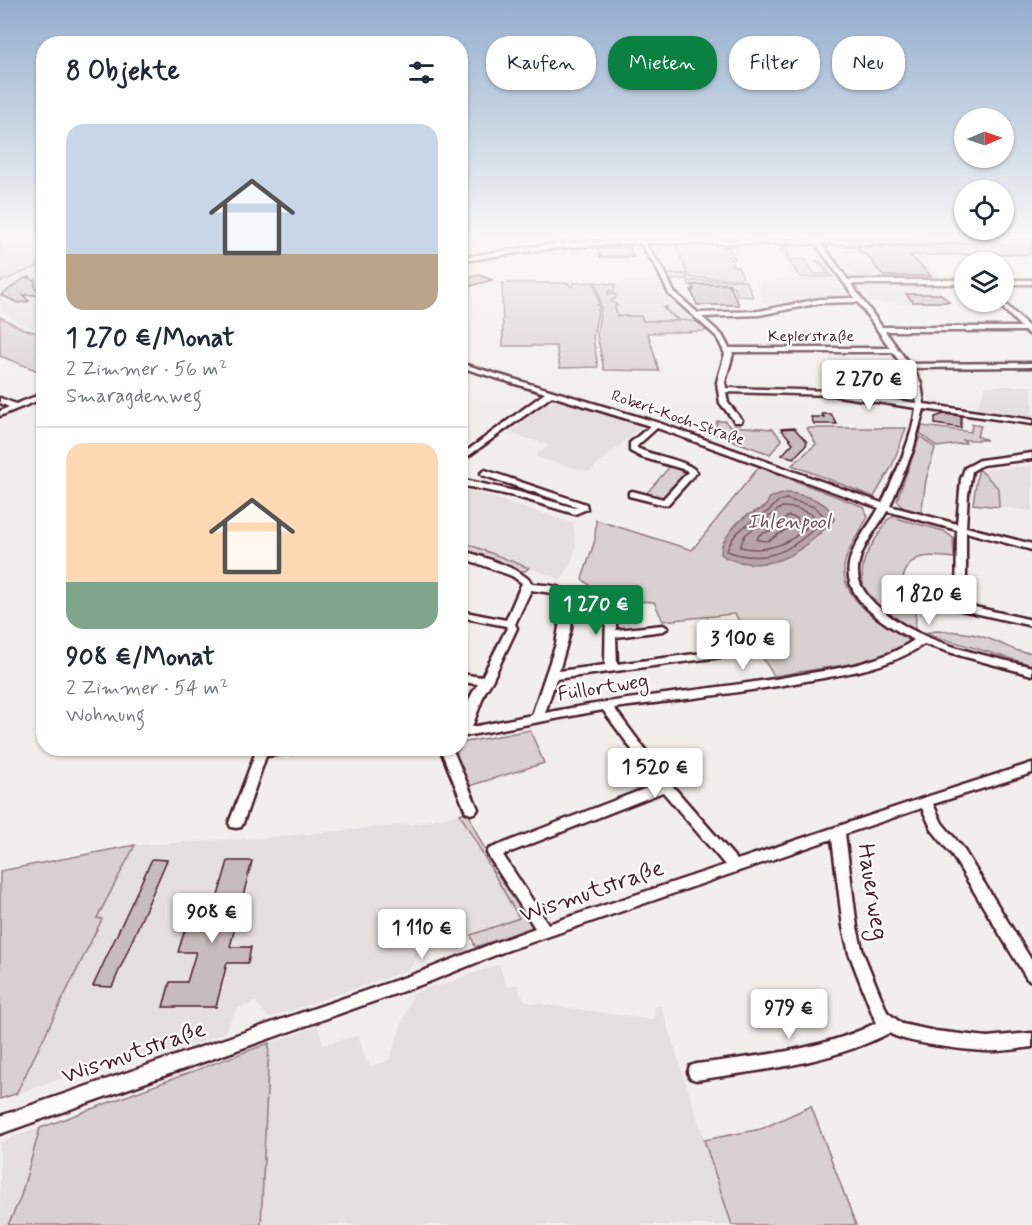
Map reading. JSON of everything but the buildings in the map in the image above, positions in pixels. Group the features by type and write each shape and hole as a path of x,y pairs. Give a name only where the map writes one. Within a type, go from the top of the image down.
{"street":[{"path":"673,295 720,336 728,350 721,382 722,390 724,403 738,420"},
{"path":"856,295 907,366 919,385 922,395 907,455 884,507 855,558 854,580 862,596 898,627 922,639 1032,671"},
{"path":"696,315 759,313 819,301 859,300"},
{"path":"1010,312 1029,331"},
{"path":"881,329 1029,331"},
{"name":"Keplerstraße","path":"728,350 895,350"},
{"path":"907,366 1032,365"},
{"name":"Robert-Koch-Straße","path":"468,367 656,425 884,507 962,531 1032,547"},
{"path":"722,390 814,391 1032,422"},
{"path":"468,454 552,392"},
{"path":"0,414 36,398"},
{"path":"0,400 15,407"},
{"path":"632,494 665,502 693,472 689,468 636,452 632,447 656,425"},
{"path":"1032,456 980,463 968,470 962,531 961,608 1032,623"},
{"path":"468,484 516,494 575,511 583,506 485,473"},
{"path":"516,494 524,486"},
{"path":"468,556 516,574 526,582 527,586 510,624 512,628 479,691 468,718"},
{"path":"527,586 562,591 569,599 565,631 537,718"},
{"path":"610,599 611,669"},
{"path":"468,616 510,624"},
{"path":"610,634 663,628"},
{"name":"Füllortweg","path":"468,732 606,706 849,670 912,650 922,639"},
{"path":"550,675 750,650"},
{"path":"468,679 486,681"},
{"path":"606,706 665,786 735,867"},
{"path":"236,823 259,756"},
{"path":"449,756 471,809"},
{"name":"Wismutstraße","path":"0,1125 426,976 545,931 1032,768"},
{"path":"545,931 494,853 665,786"},
{"path":"925,802 937,826 957,851 1032,974"},
{"name":"Hauerweg","path":"838,832 850,927 856,953 881,1017 888,1024"},
{"path":"696,1071 811,1054 869,1036 888,1024 897,1030 935,1038 987,1044 1032,1040"}],"shaded area":[{"path":"0,295 36,295 36,329 20,323 0,310"},
{"path":"502,295 597,295 599,306 593,337 598,367 560,368 556,346 503,346"},
{"path":"599,295 615,295 616,298 611,301 617,305 615,307 617,316 641,316 643,321 678,321 663,308 668,307 665,309 679,320 698,322 707,331 648,333 659,371 604,370 597,335 601,306"},
{"path":"606,295 667,295 696,320 612,321"},
{"path":"761,295 845,295 848,299 789,305 763,304 760,300 767,299"},
{"path":"865,295 944,295 952,304 871,303"},
{"path":"0,317 23,329 36,332 36,370 0,356"},
{"path":"986,386 1032,386 1032,419 975,412"},
{"path":"560,400 641,427 589,472 535,457 549,445 509,433 547,403"},
{"path":"717,421 725,421 729,426 773,429 782,440 770,454 714,434"},
{"path":"972,424 981,426 977,436 987,440 963,440 966,443 937,447 920,433 922,426 971,432"},
{"path":"807,428 906,428 892,466 874,497 792,465 816,444"},
{"path":"920,436 935,448 926,480 921,515 904,509 897,500"},
{"path":"671,465 689,470 665,500 645,495"},
{"path":"1032,466 1032,511 999,507 998,488 980,470"},
{"path":"759,467 864,507 868,517 847,555 844,567 845,579 857,601 867,611 911,642 906,648 856,663 774,676 735,614 663,621 654,602 616,597 598,590 582,579 595,540 596,520 692,550","holes":["768,503 834,519 797,551 774,560 749,562 725,557 722,545 733,529 744,518"]},
{"path":"980,470 998,488 999,507 973,504"},
{"path":"468,490 573,523 576,547 570,566 561,580 468,544"},
{"path":"892,517 944,531 953,538 954,558 923,557 910,564 905,571 900,594 916,597 914,631 889,616 875,604 858,581 863,583 865,557 887,520"},
{"path":"468,544 529,568 525,571 498,565 469,551"},
{"path":"936,631 972,634 1016,650 1032,652 1032,665 924,633"},
{"path":"530,730 544,763 469,786 455,756 468,756 468,742"},
{"path":"468,811 489,856 534,924 531,929 475,947 471,935 519,918 460,814"},
{"path":"460,814 519,919 453,942 450,936 424,945 409,970 269,1018 256,1002 237,1009 223,1034 158,1057 156,1054 137,1058 138,1052 16,1094 102,920 96,919 135,845 276,837 412,824"},
{"path":"135,845 97,918 102,919 16,1094 0,1099 0,871"},
{"path":"499,964 507,987 518,984 520,994 527,1002 654,1020 655,1007 661,1006 732,1225 261,1225 269,1043 318,1026 323,1045 359,1035 365,1059 370,1066 389,1060 413,993"},
{"path":"269,1043 261,1225 8,1225 20,1199 40,1128"},
{"path":"811,1106 856,1225 732,1225 704,1140 761,1129"},
{"path":"40,1128 20,1199 8,1225 0,1225 0,1142"}],"water":[{"name":"Ihlenpool","path":"786,493 808,497 822,503 832,513 834,520 795,552 773,562 743,563 721,554 723,543 739,522 764,507 769,498"}]}
